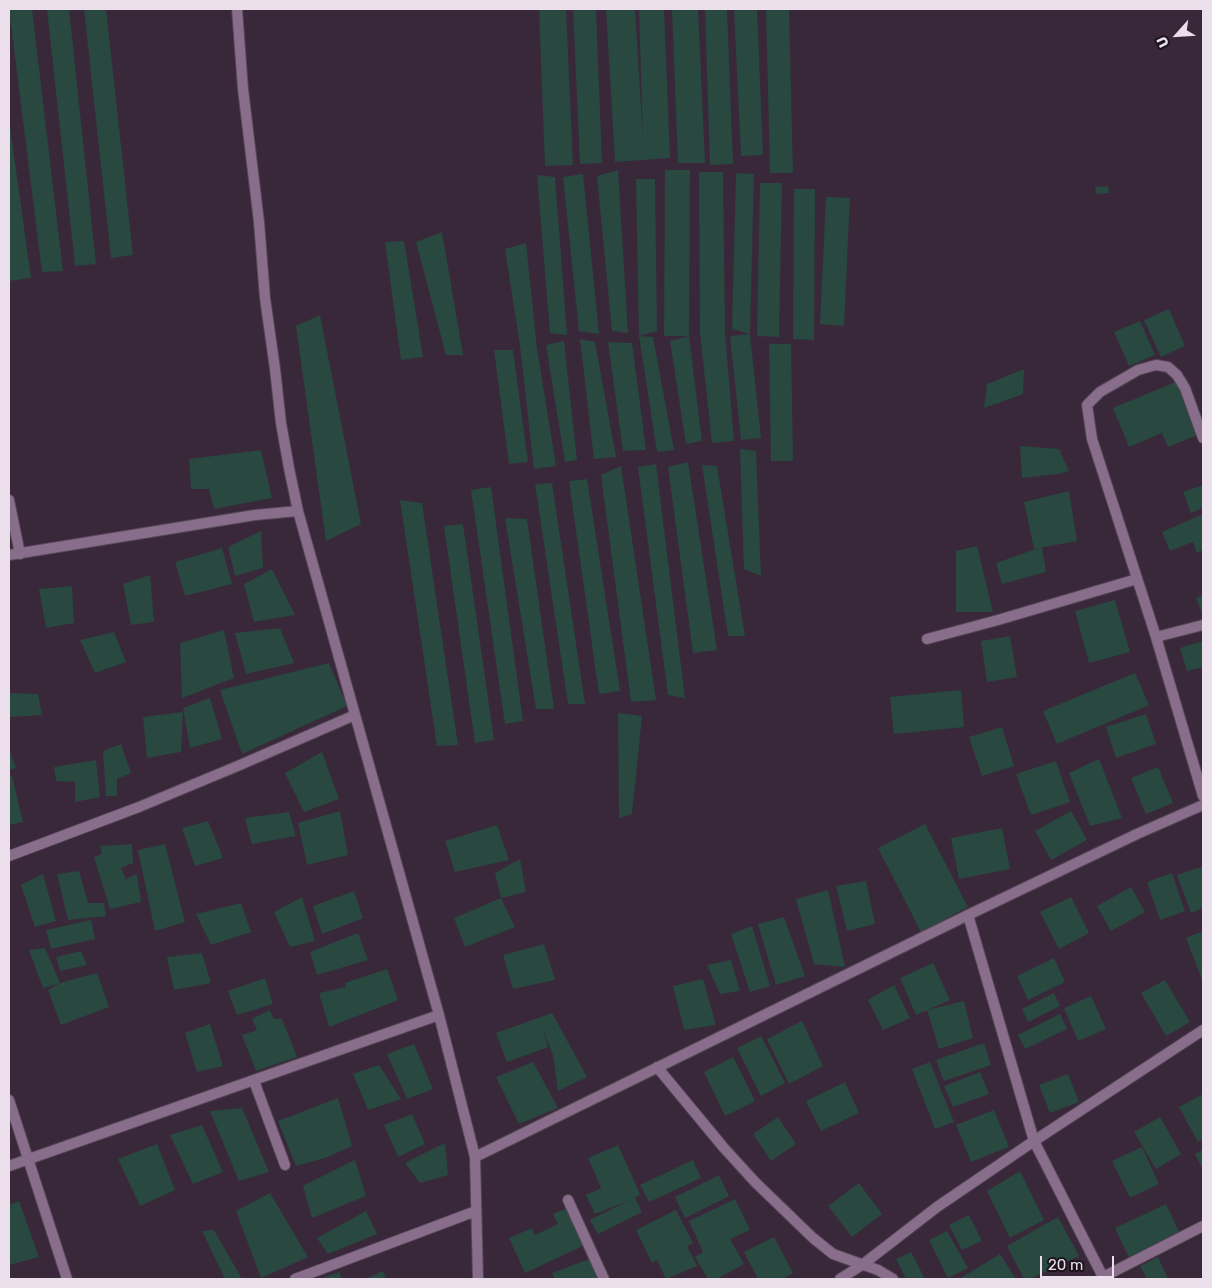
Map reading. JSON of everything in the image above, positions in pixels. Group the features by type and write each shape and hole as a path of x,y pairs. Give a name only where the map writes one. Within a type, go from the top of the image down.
{"street":[{"path":"237,9 243,89 259,222 265,298 281,423 298,511 439,1015 475,1157 478,1279"},
{"path":"1203,438 1185,388 1177,375 1168,367 1156,365 1138,370 1100,392 1087,404 1092,439 1156,637 1203,796"},
{"path":"9,500 20,554"},
{"path":"9,555 255,515 298,511"},
{"path":"927,639 1137,579"},
{"path":"1156,637 1203,625"},
{"path":"9,856 130,810 355,715"},
{"path":"475,1157 968,915 1137,834 1203,805"},
{"path":"968,915 1034,1141 1104,1278 1203,1226"},
{"path":"9,1166 439,1015"},
{"path":"840,1279 862,1265 937,1206 1203,1030"},
{"path":"658,1067 691,1110 755,1182 813,1238 833,1254 878,1270 893,1279"},
{"path":"254,1081 285,1165"},
{"path":"9,1100 67,1279"},
{"path":"568,1200 604,1279"},
{"path":"295,1279 476,1211"}],"building":[{"path":"9,9 32,9 63,271 42,272"},
{"path":"47,9 69,9 96,264 75,266"},
{"path":"84,9 106,9 133,255 111,258"},
{"path":"539,9 566,9 573,165 545,166"},
{"path":"573,9 596,9 602,163 580,164"},
{"path":"606,9 635,9 643,140 639,9 664,9 670,158 615,162"},
{"path":"672,9 698,9 705,163 678,163"},
{"path":"705,9 727,9 733,164 710,165"},
{"path":"734,9 757,9 763,155 741,156"},
{"path":"766,9 789,9 793,173 770,173"},
{"path":"9,119 31,278 9,281"},
{"path":"618,170 628,333 612,331 597,176"},
{"path":"665,170 690,170 689,336 664,336"},
{"path":"699,172 723,172 725,333 734,441 712,443 700,333"},
{"path":"736,173 754,174 750,334 732,329"},
{"path":"583,174 599,334 579,331 563,177"},
{"path":"537,175 555,177 567,335 550,333"},
{"path":"636,179 655,179 657,331 639,336"},
{"path":"760,183 782,183 779,337 757,336"},
{"path":"1108,186 1109,193 1096,194 1095,187"},
{"path":"794,189 815,189 814,340 793,339"},
{"path":"826,197 850,198 844,326 820,324"},
{"path":"442,232 463,355 446,355 416,242"},
{"path":"404,241 423,357 401,360 385,242"},
{"path":"526,243 537,348 556,466 534,469 520,346 505,249"},
{"path":"1169,309 1185,346 1161,357 1144,320"},
{"path":"320,315 361,524 326,541 296,326"},
{"path":"1140,321 1155,355 1129,366 1114,332"},
{"path":"750,334 761,438 741,440 730,336"},
{"path":"639,336 653,337 674,450 657,452"},
{"path":"689,336 702,441 686,444 670,341"},
{"path":"580,339 595,342 616,457 594,459"},
{"path":"564,341 577,460 565,462 546,345"},
{"path":"608,342 632,343 646,450 623,451"},
{"path":"769,344 791,344 793,461 771,461"},
{"path":"494,350 513,350 528,462 509,464"},
{"path":"1024,369 1023,394 984,408 987,384"},
{"path":"1178,381 1200,434 1168,447 1162,433 1129,447 1113,408"},
{"path":"1020,446 1059,449 1069,471 1022,478"},
{"path":"740,449 756,451 761,576 744,569"},
{"path":"261,450 272,498 214,509 209,489 191,489 189,459"},
{"path":"688,462 717,650 693,653 668,467"},
{"path":"656,464 685,698 668,695 638,467"},
{"path":"702,465 717,466 745,636 728,636"},
{"path":"621,466 656,700 631,702 601,475"},
{"path":"587,479 620,691 599,694 569,481"},
{"path":"552,483 585,704 568,704 535,484"},
{"path":"1203,485 1203,508 1191,513 1183,492"},
{"path":"491,487 523,721 505,724 471,490"},
{"path":"1069,491 1077,541 1034,549 1024,502"},
{"path":"400,500 422,503 458,745 437,746"},
{"path":"1203,514 1203,550 1197,553 1193,542 1170,551 1162,532"},
{"path":"505,518 527,519 554,709 536,709"},
{"path":"463,524 494,740 475,743 444,526"},
{"path":"261,531 263,568 235,576 228,547"},
{"path":"977,546 993,612 956,612 956,551"},
{"path":"1042,547 1046,572 1002,584 996,563"},
{"path":"222,548 232,584 185,596 175,562"},
{"path":"272,569 295,615 254,622 244,584"},
{"path":"150,575 154,622 131,625 123,584"},
{"path":"72,586 74,623 46,628 39,589"},
{"path":"1203,595 1203,616 1196,598"},
{"path":"1115,600 1130,652 1089,663 1075,611"},
{"path":"280,628 294,663 246,674 235,633"},
{"path":"224,630 234,678 182,698 180,643"},
{"path":"114,632 126,662 95,673 80,640"},
{"path":"1010,636 1017,677 987,682 981,641"},
{"path":"1203,641 1203,667 1187,671 1180,648"},
{"path":"329,663 347,706 242,754 220,690"},
{"path":"1135,673 1149,705 1057,744 1043,711"},
{"path":"961,690 964,727 894,734 890,697"},
{"path":"9,693 38,694 42,715 9,717"},
{"path":"210,698 222,739 190,748 183,708"},
{"path":"183,712 181,752 147,758 143,717"},
{"path":"618,713 642,716 632,814 619,818"},
{"path":"1146,714 1156,744 1116,758 1106,727"},
{"path":"1002,727 1014,766 982,776 969,737"},
{"path":"121,744 131,773 117,779 117,796 106,796 103,751"},
{"path":"9,749 16,768 9,770"},
{"path":"322,752 339,799 304,812 285,773"},
{"path":"1099,759 1122,818 1090,826 1069,773"},
{"path":"96,760 100,797 75,802 75,782 56,781 54,767"},
{"path":"1056,761 1070,802 1031,815 1016,774"},
{"path":"1158,767 1173,803 1146,814 1131,778"},
{"path":"9,776 12,776 23,822 9,825"},
{"path":"340,811 348,855 307,865 298,823"},
{"path":"1071,811 1087,840 1051,860 1035,831"},
{"path":"289,812 296,836 252,844 245,818"},
{"path":"208,821 223,858 195,866 182,828"},
{"path":"925,824 968,907 921,932 878,848"},
{"path":"497,825 509,860 455,872 445,841"},
{"path":"1002,828 1010,869 959,879 951,838"},
{"path":"132,844 133,863 121,868 126,879 137,874 141,902 110,909 94,857 102,854 100,846"},
{"path":"165,844 185,922 155,931 138,850"},
{"path":"520,859 526,892 501,898 495,873"},
{"path":"1203,866 1203,908 1191,913 1177,875"},
{"path":"79,871 88,903 104,903 106,916 68,920 57,874"},
{"path":"1172,873 1185,911 1160,920 1147,882"},
{"path":"43,874 56,921 35,927 21,885"},
{"path":"866,881 875,924 847,931 836,886"},
{"path":"1131,887 1145,912 1111,931 1097,906"},
{"path":"828,890 845,967 814,964 796,899"},
{"path":"354,891 363,918 322,934 313,906"},
{"path":"302,897 315,941 290,947 274,912"},
{"path":"1071,897 1089,933 1059,949 1040,912"},
{"path":"501,898 515,927 465,947 454,918"},
{"path":"241,903 251,932 211,945 196,914"},
{"path":"784,917 805,976 776,985 758,924"},
{"path":"91,920 95,939 51,949 46,930"},
{"path":"752,926 770,986 750,992 731,934"},
{"path":"1203,931 1203,982 1186,938"},
{"path":"358,933 368,960 317,975 310,952"},
{"path":"544,944 555,980 513,989 503,955"},
{"path":"45,948 60,983 43,988 29,950"},
{"path":"81,951 87,965 60,971 56,957"},
{"path":"202,953 211,983 174,990 167,957"},
{"path":"1054,958 1065,982 1028,1000 1017,976"},
{"path":"731,960 740,991 720,994 707,965"},
{"path":"933,963 950,1000 916,1015 900,978"},
{"path":"387,969 398,1000 329,1027 319,993 346,987 345,983"},
{"path":"97,973 109,1007 61,1025 48,990 60,983"},
{"path":"265,978 273,1004 237,1015 228,991"},
{"path":"703,979 716,1025 684,1030 673,986"},
{"path":"1165,980 1190,1022 1166,1036 1141,993"},
{"path":"894,985 910,1018 883,1030 868,1000"},
{"path":"1054,993 1060,1006 1028,1022 1022,1009"},
{"path":"1091,996 1106,1029 1078,1041 1064,1008"},
{"path":"964,1001 973,1038 939,1049 927,1010"},
{"path":"270,1010 274,1019 282,1019 297,1057 256,1071 242,1035 257,1030 252,1019"},
{"path":"552,1013 587,1077 558,1091 553,1055 543,1030 548,1047 507,1062 496,1033"},
{"path":"1060,1014 1067,1029 1025,1049 1018,1035"},
{"path":"802,1021 823,1066 789,1084 767,1039"},
{"path":"210,1024 223,1066 197,1072 185,1033"},
{"path":"761,1036 785,1083 761,1096 737,1048"},
{"path":"984,1043 991,1065 944,1081 936,1060"},
{"path":"414,1044 433,1089 407,1099 387,1054"},
{"path":"733,1057 755,1101 725,1116 704,1072"},
{"path":"533,1062 558,1108 519,1124 496,1077"},
{"path":"930,1062 954,1122 935,1129 912,1069"},
{"path":"379,1065 401,1099 368,1110 353,1074"},
{"path":"980,1072 989,1094 953,1107 944,1086"},
{"path":"1068,1074 1079,1102 1050,1113 1039,1085"},
{"path":"845,1082 859,1113 821,1131 806,1101"},
{"path":"1203,1094 1203,1139 1198,1142 1179,1107"},
{"path":"338,1098 352,1146 328,1157 296,1166 278,1121"},
{"path":"242,1108 269,1172 239,1181 210,1111"},
{"path":"994,1110 1009,1147 971,1162 956,1125"},
{"path":"412,1114 425,1144 398,1157 384,1125"},
{"path":"778,1117 796,1144 771,1161 753,1134"},
{"path":"1160,1117 1181,1154 1156,1169 1134,1132"},
{"path":"202,1125 223,1172 193,1184 170,1135"},
{"path":"445,1143 448,1175 420,1183 405,1163"},
{"path":"157,1144 175,1190 140,1206 118,1159"},
{"path":"618,1145 640,1194 635,1198 642,1212 598,1234 590,1220 630,1200 595,1214 586,1195 601,1188 588,1158"},
{"path":"1142,1147 1159,1184 1130,1198 1112,1161"},
{"path":"1203,1150 1203,1170 1195,1154"},
{"path":"355,1160 366,1196 312,1218 303,1186"},
{"path":"693,1160 701,1178 649,1202 640,1185"},
{"path":"1020,1171 1044,1220 1010,1238 987,1191"},
{"path":"719,1175 729,1196 685,1218 675,1197"},
{"path":"859,1183 882,1214 852,1237 828,1206"},
{"path":"270,1193 308,1257 261,1278 236,1211"},
{"path":"735,1199 750,1230 730,1239 744,1264 717,1279 708,1279 695,1257 703,1252 689,1221"},
{"path":"19,1201 39,1257 9,1265 9,1205"},
{"path":"1166,1204 1180,1234 1129,1258 1115,1228"},
{"path":"567,1208 585,1245 525,1273 509,1238 532,1228 535,1235 558,1224 553,1214"},
{"path":"676,1210 693,1243 687,1246 697,1266 666,1279 657,1260 652,1263 636,1230"},
{"path":"366,1211 377,1234 328,1254 317,1238"},
{"path":"969,1215 982,1241 962,1250 949,1225"},
{"path":"1058,1217 1079,1256 1030,1279 1024,1279 1007,1246"},
{"path":"214,1230 242,1279 225,1279 202,1231"},
{"path":"947,1231 968,1268 948,1278 929,1240"},
{"path":"774,1237 793,1273 782,1279 758,1279 744,1252"},
{"path":"911,1252 925,1279 906,1279 896,1259"},
{"path":"1000,1254 1016,1279 959,1279"},
{"path":"1158,1257 1168,1279 1147,1279 1140,1266"},
{"path":"592,1258 599,1277 594,1279 555,1279 552,1273"},
{"path":"383,1271 386,1279 365,1279"},
{"path":"339,1272 342,1279 320,1279"}]}
